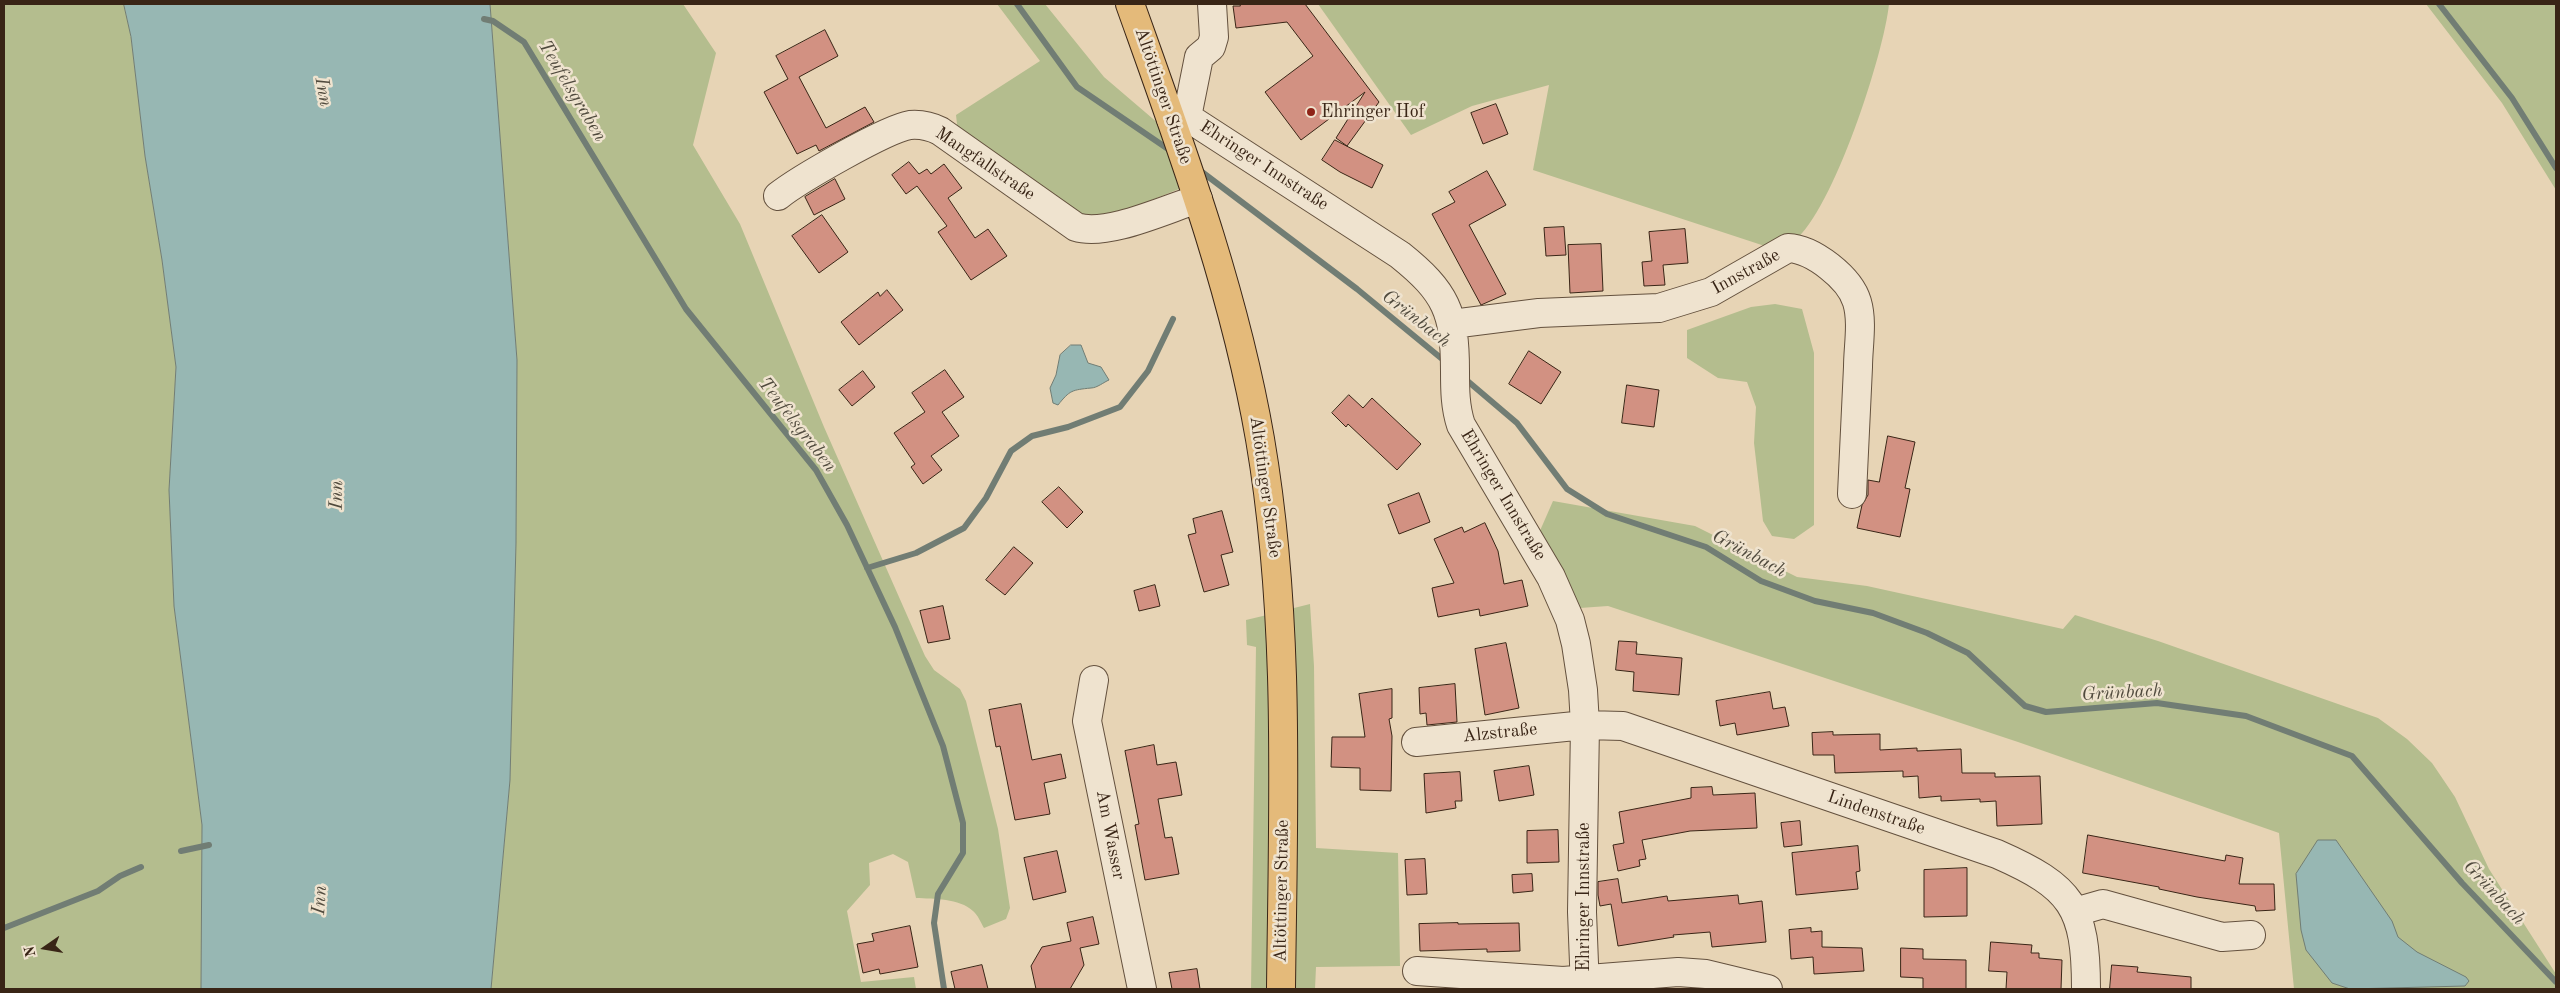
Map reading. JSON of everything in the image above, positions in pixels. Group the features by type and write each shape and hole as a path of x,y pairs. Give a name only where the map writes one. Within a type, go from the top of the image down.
{"main road":[{"name":"Altöttinger Straße","path":"1130,4 1178,122 1246,366 1260,441 1278,585 1283,812 1281,989"}],"street":[{"path":"1178,122 1199,57 1211,47 1214,37 1212,4"},
{"name":"Ehringer Innstraße","path":"1178,122 1400,255 1437,289 1446,304 1452,324 1455,352 1455,396 1458,417 1465,434 1551,577 1570,620 1580,669 1585,725 1584,985"},
{"name":"Mangfallstraße","path":"778,196 880,137 910,125 927,125 940,131 1076,227 1086,230 1107,229 1196,192"},
{"name":"Innstraße","path":"1452,324 1539,313 1659,308 1711,292 1788,248 1796,248 1808,253 1831,269 1851,288 1858,309 1852,494"},
{"name":"Am Wasser","path":"1094,680 1087,721 1142,989"},
{"name":"Alzstraße","path":"1416,742 1585,725"},
{"name":"Lindenstraße","path":"1585,725 1623,726 1997,854 2030,869 2054,884 2075,912 2082,930 2086,989"},
{"path":"2075,912 2103,904 2222,937 2251,935"},
{"path":"1417,971 1563,981 1584,985 1678,972 1706,974 1768,989"}],"green space":[{"path":"4,4 124,4 131,37 145,156 162,260 176,367 169,490 174,606 202,825 201,989 4,989"},
{"path":"490,4 683,4 716,53 693,145 740,224 824,427 925,656 934,670 960,689 966,701 998,829 1010,908 1006,919 984,928 975,913 961,904 954,901 916,898 908,862 893,854 869,863 870,885 847,911 861,982 914,977 916,989 491,989 510,780 516,543 517,360"},
{"path":"997,4 1045,4 1104,77 1159,124 1179,189 1112,216 1082,218 958,133 956,115 1040,61"},
{"path":"1318,4 1889,4 1878,58 1840,166 1825,198 1809,224 1794,241 1777,250 1533,170 1549,85 1472,106 1411,135"},
{"path":"2426,4 2556,4 2556,190 2502,103"},
{"path":"1775,304 1802,309 1814,353 1814,525 1794,539 1772,536 1763,521 1754,443 1756,407 1747,382 1718,378 1687,358 1687,330 1751,307"},
{"path":"1553,501 1695,526 1797,577 1867,586 2063,629 2075,615 2158,641 2378,718 2407,739 2432,763 2455,797 2489,869 2556,974 2556,989 2294,989 2279,833 2018,742 1608,606 1580,608 1539,533"},
{"path":"1310,604 1314,666 1316,848 1398,853 1400,966 1316,967 1315,989 1293,989 1294,608"},
{"path":"1267,615 1270,778 1268,989 1251,989 1256,647 1247,645 1246,620"}],"water":[{"name":"Inn","path":"124,4 490,4 517,360 516,543 510,780 491,989 201,989 202,825 174,606 169,490 176,367 162,260 145,156 131,37"},
{"path":"1071,345 1081,345 1088,363 1101,367 1109,380 1096,387 1072,392 1058,405 1053,403 1050,388 1056,375 1060,355"},
{"path":"2318,840 2336,840 2392,921 2398,937 2417,952 2466,977 2469,981 2465,986 2350,989 2332,983 2306,950 2301,930 2296,874"}],"building":[{"path":"1240,4 1305,4 1379,102 1347,146 1336,138 1365,92 1301,140 1265,92 1313,56 1287,22 1236,28 1233,6 1240,6"},
{"path":"825,30 838,56 799,77 826,128 865,107 874,122 819,151 816,145 797,154 764,92 788,79 776,56"},
{"path":"1496,104 1508,134 1483,144 1471,113"},
{"path":"1335,140 1383,165 1372,188 1340,172 1322,160"},
{"path":"909,162 919,174 927,169 931,174 944,164 962,188 948,198 975,238 988,229 1007,256 971,280 938,232 947,226 917,186 906,194 892,175"},
{"path":"1487,171 1506,205 1469,225 1506,294 1481,305 1432,214 1455,202 1449,192"},
{"path":"835,179 845,199 814,215 805,197"},
{"path":"822,215 848,252 819,273 792,236"},
{"path":"1564,227 1566,255 1546,256 1544,228"},
{"path":"1685,229 1688,263 1663,265 1665,285 1644,286 1642,262 1652,261 1649,232"},
{"path":"1601,244 1603,291 1570,293 1568,245"},
{"path":"887,290 903,310 859,345 841,322 878,292 880,296"},
{"path":"1529,351 1561,372 1541,404 1509,384"},
{"path":"945,370 964,397 942,412 959,436 931,456 942,470 923,484 911,467 915,464 894,433 925,412 912,393"},
{"path":"863,371 875,387 852,406 839,390"},
{"path":"1627,385 1659,390 1654,427 1622,423"},
{"path":"1349,395 1363,408 1372,398 1421,444 1397,470 1348,424 1346,427 1332,413"},
{"path":"1888,436 1915,442 1905,488 1910,489 1900,537 1857,528 1862,505 1868,495 1868,480 1879,482"},
{"path":"1059,487 1083,512 1067,528 1042,502"},
{"path":"1419,493 1430,522 1399,534 1388,505"},
{"path":"1222,511 1233,552 1221,555 1229,585 1204,592 1188,535 1196,533 1193,519"},
{"path":"1485,523 1498,551 1504,584 1522,580 1528,606 1480,616 1479,609 1438,617 1432,588 1454,583 1434,539 1462,527 1464,532"},
{"path":"1014,547 1033,563 1005,595 986,580"},
{"path":"1155,585 1160,606 1139,611 1134,591"},
{"path":"943,606 950,639 928,643 920,611"},
{"path":"1619,641 1637,642 1636,654 1682,658 1679,695 1633,691 1634,672 1616,670"},
{"path":"1506,643 1519,708 1485,715 1475,649"},
{"path":"1455,684 1457,722 1427,725 1426,713 1420,714 1419,688"},
{"path":"1392,689 1392,718 1389,719 1392,736 1391,791 1360,790 1360,768 1331,767 1332,737 1365,737 1359,694"},
{"path":"1770,692 1773,709 1785,707 1789,726 1737,735 1735,723 1720,726 1716,701"},
{"path":"1021,704 1032,760 1061,754 1066,778 1044,783 1050,814 1015,820 1000,746 996,747 989,710"},
{"path":"1833,732 1833,735 1880,734 1880,750 1917,748 1917,751 1961,749 1962,773 1995,773 1995,777 2040,776 2042,824 1997,826 1996,801 1980,802 1980,799 1941,801 1941,796 1919,798 1918,776 1903,777 1903,771 1835,773 1834,755 1813,755 1812,733"},
{"path":"1154,745 1157,765 1176,762 1182,795 1158,799 1165,838 1172,837 1179,874 1145,880 1135,825 1139,824 1125,751"},
{"path":"1529,766 1534,795 1499,801 1494,771"},
{"path":"1460,772 1462,801 1455,801 1456,808 1426,813 1424,774"},
{"path":"1712,787 1713,795 1755,793 1757,828 1690,831 1642,840 1646,859 1639,860 1640,866 1618,871 1613,845 1624,843 1619,812 1691,798 1691,788"},
{"path":"1800,821 1802,845 1784,847 1781,823"},
{"path":"1558,830 1559,862 1527,863 1527,831"},
{"path":"2088,835 2225,861 2226,855 2243,858 2239,884 2274,884 2275,910 2256,911 2255,906 2197,897 2159,889 2159,887 2083,873"},
{"path":"1858,846 1860,871 1856,872 1858,889 1796,895 1792,853"},
{"path":"1057,851 1066,892 1033,900 1024,858"},
{"path":"1425,859 1427,894 1407,895 1405,860"},
{"path":"1967,868 1967,916 1924,917 1924,870"},
{"path":"1532,874 1533,891 1513,893 1512,875"},
{"path":"1618,879 1622,903 1667,896 1668,901 1738,895 1739,904 1762,901 1766,942 1712,947 1710,932 1673,935 1674,937 1618,946 1611,904 1600,906 1598,882"},
{"path":"1093,917 1099,944 1080,948 1084,965 1070,989 1036,989 1031,966 1042,947 1071,941 1067,923"},
{"path":"1519,923 1520,951 1487,952 1487,949 1420,951 1419,924"},
{"path":"910,926 918,967 880,974 879,969 863,973 857,944 874,941 872,934"},
{"path":"1811,928 1811,932 1822,931 1822,947 1862,948 1864,971 1814,974 1813,957 1791,959 1789,930"},
{"path":"1991,942 2032,945 2031,953 2039,953 2039,958 2062,960 2061,989 2006,989 2007,972 1989,971"},
{"path":"1901,948 1923,949 1923,959 1966,960 1966,989 1923,989 1923,978 1901,977"},
{"path":"982,965 988,989 955,989 951,972"},
{"path":"2112,965 2138,967 2137,972 2191,977 2191,989 2110,989"},
{"path":"1197,969 1200,989 1172,989 1169,973"}],"waterway":[{"name":"Grünbach","path":"1017,4 1077,87 1171,151"},
{"path":"2439,4 2512,98 2556,168"},
{"name":"Teufelsgraben","path":"484,19 493,21 524,42 686,309 816,470 847,525 895,627 943,746 963,823 963,853 938,894 934,923 944,989"},
{"name":"Grünbach","path":"1198,169 1357,289 1447,363"},
{"path":"867,568 916,553 964,528 986,498 1011,451 1032,436 1068,427 1120,407 1148,371 1173,319"},
{"name":"Grünbach","path":"1464,378 1517,423 1567,489 1607,514 1706,547 1761,581 1815,601 1873,613 1927,633 1968,653 2025,706 2046,712 2157,703 2246,716 2352,756 2462,883 2556,982"},
{"path":"181,851 209,845"},
{"path":"4,928 98,891 120,876 141,867"}],"place":[{"name":"Ehringer Hof","path":"1311,112"}]}
